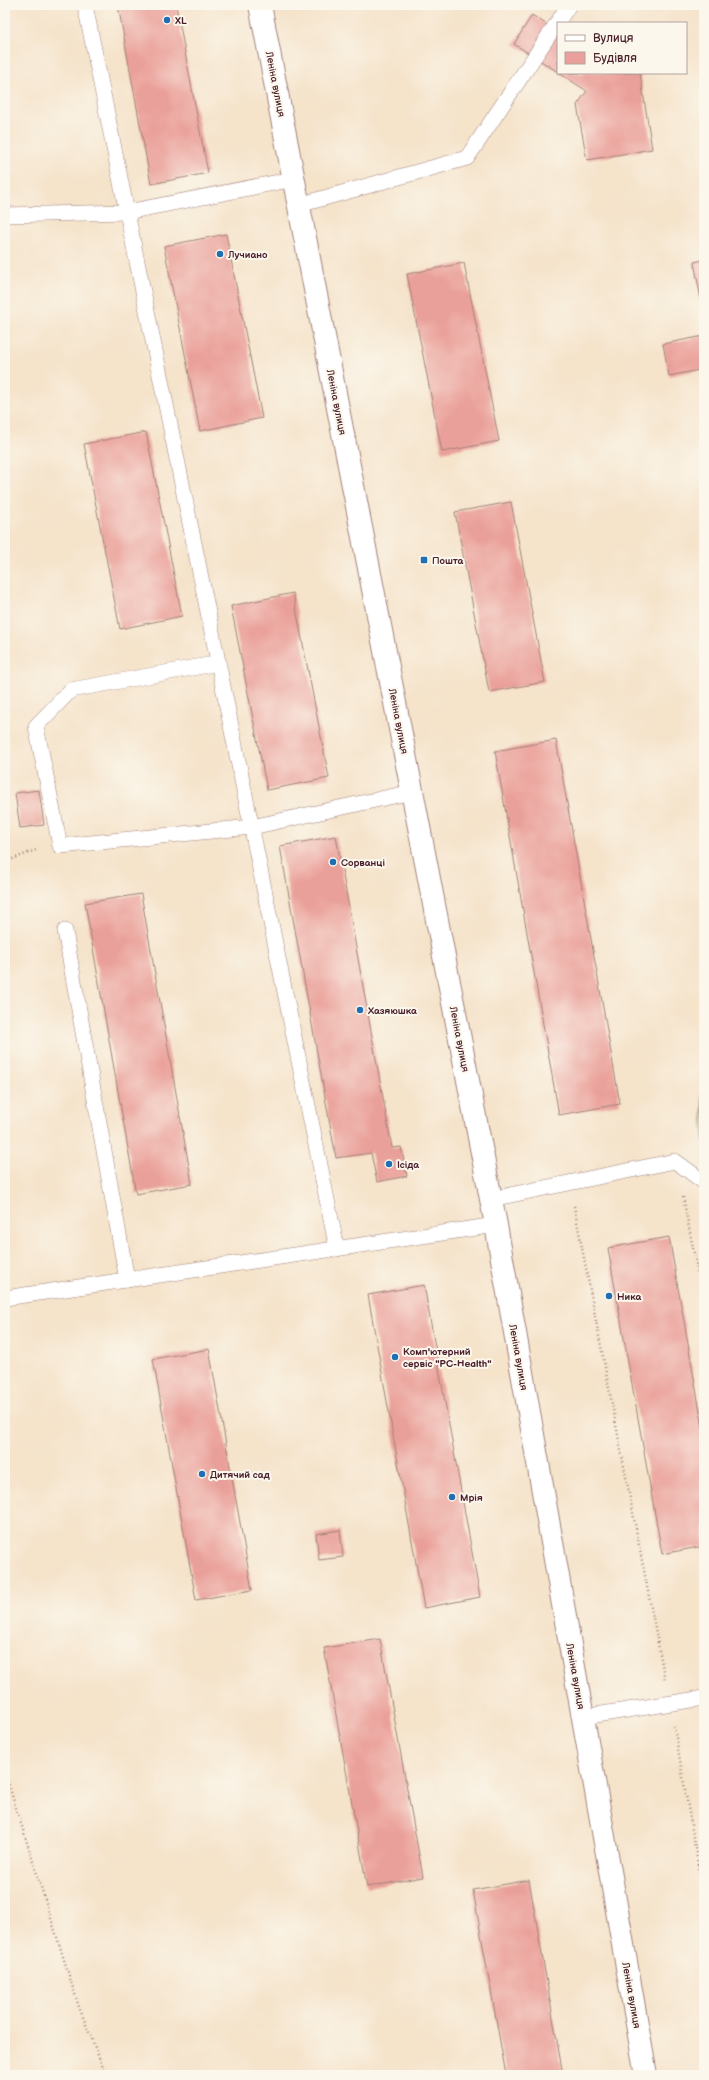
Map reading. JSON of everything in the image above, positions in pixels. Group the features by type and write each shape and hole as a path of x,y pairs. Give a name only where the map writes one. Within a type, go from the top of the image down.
{"main road":[{"name":"Леніна вулиця","path":"260,5 496,1225 646,2075"}],"lane":[{"path":"85,5 338,1249"},
{"path":"558,22 569,5"},
{"path":"299,205 467,158 557,23"},
{"path":"5,215 127,212 294,179"},
{"path":"219,663 71,690 36,726 60,846 252,827 412,792"},
{"path":"65,931 127,1280"},
{"path":"491,1199 675,1161 704,1182"},
{"path":"5,1298 496,1225"},
{"path":"583,1717 704,1698"}],"path":[{"path":"5,862 41,848 60,846"},
{"path":"675,1161 704,1304"},
{"path":"570,1183 670,1704 704,1899"},
{"path":"5,1773 79,2007 106,2075"}],"green space":[{"path":"704,1068 704,1143 701,1072"}],"building":[{"path":"118,5 176,5 208,173 151,184"},
{"path":"532,15 557,31 557,71 514,44"},
{"path":"561,74 640,74 652,149 587,160 577,105 587,91"},
{"path":"226,234 262,418 200,431 164,246"},
{"path":"704,260 704,298 701,299 694,262"},
{"path":"464,263 499,441 442,452 407,274"},
{"path":"704,336 704,369 669,376 663,344"},
{"path":"146,432 182,616 120,629 84,444"},
{"path":"511,502 545,682 489,692 455,512"},
{"path":"293,593 329,778 267,790 231,606"},
{"path":"556,740 620,1104 559,1115 495,751"},
{"path":"39,790 44,825 20,828 15,793"},
{"path":"336,836 392,1148 401,1147 407,1176 377,1182 371,1153 336,1158 280,846"},
{"path":"141,894 192,1184 136,1194 85,903"},
{"path":"669,1237 704,1434 704,1546 662,1554 608,1248"},
{"path":"424,1285 480,1597 424,1608 368,1295"},
{"name":"Дитячий сад","path":"209,1349 252,1590 196,1600 153,1359"},
{"path":"340,1530 343,1557 319,1560 316,1534"},
{"path":"380,1639 423,1877 367,1887 324,1648"},
{"path":"529,1880 563,2075 506,2075 473,1890"}],"place":[{"name":"XL","path":"167,20"},
{"name":"Лучиано","path":"220,254"},
{"name":"Пошта","path":"424,560"},
{"name":"Сорванці","path":"333,862"},
{"name":"Хазяюшка","path":"360,1010"},
{"name":"Ісіда","path":"389,1164"},
{"name":"Ника","path":"609,1296"},
{"name":"Комп'ютерний сервіс \"PC-Health\"","path":"395,1357"},
{"name":"Дитячий сад","path":"202,1474"},
{"name":"Мрія","path":"452,1497"}]}
